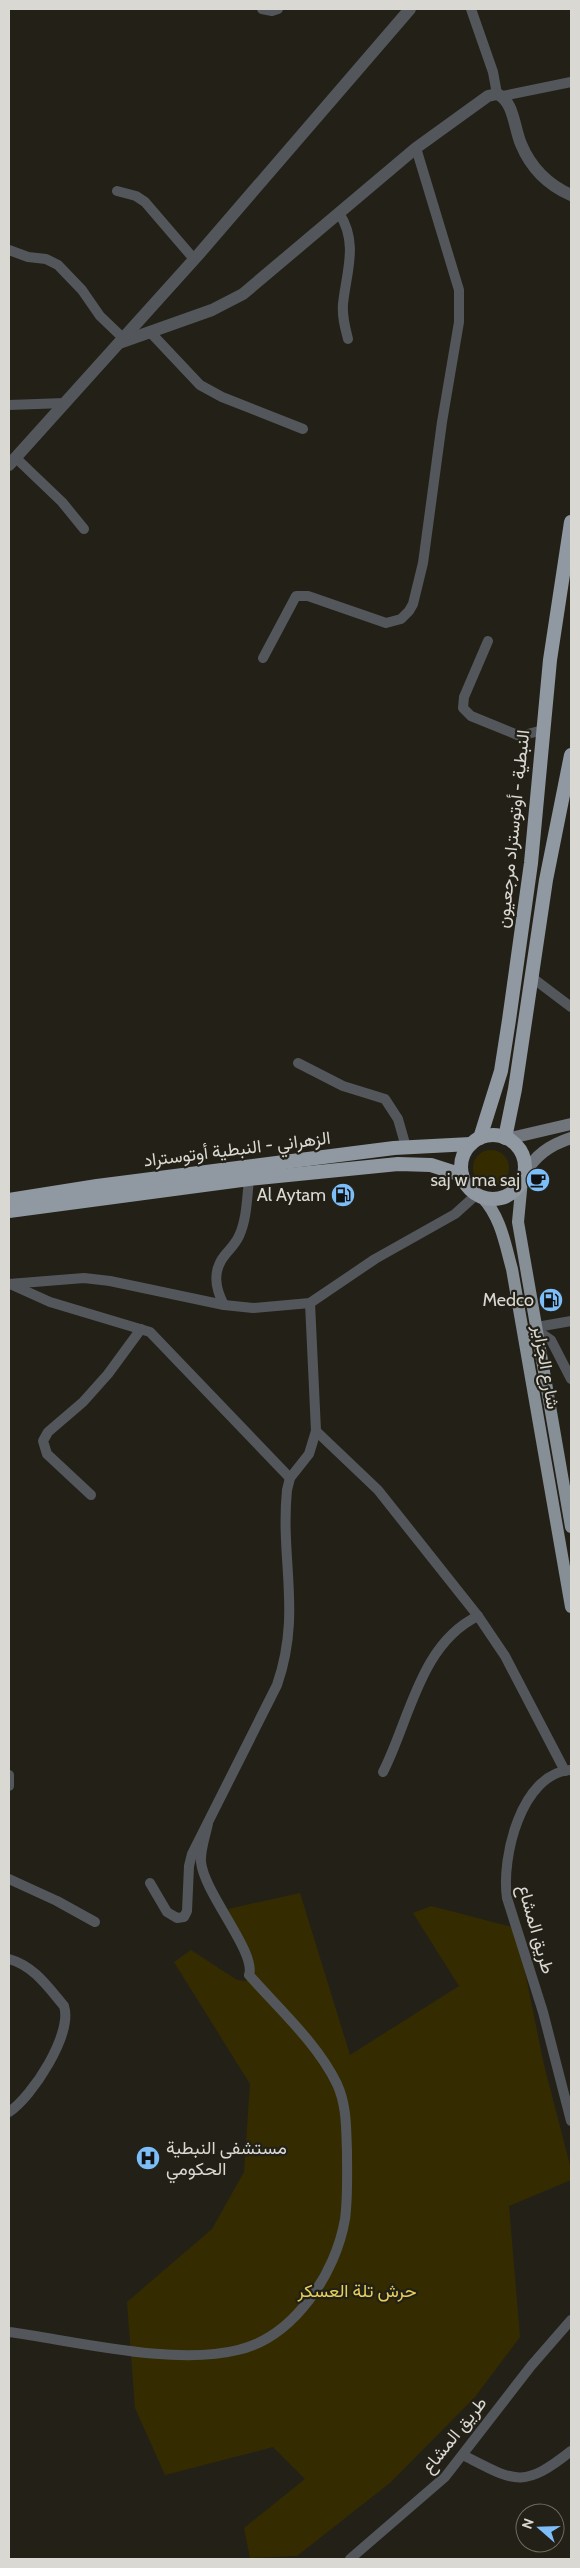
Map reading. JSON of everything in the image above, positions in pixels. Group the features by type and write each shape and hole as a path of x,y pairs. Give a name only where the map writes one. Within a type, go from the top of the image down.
{"highway":[{"name":"النبطية - أوتوستراد مرجعيون","path":"476,1141 501,1071 509,1020 531,863 543,730 566,586 571,522"},
{"name":"النبطية - أوتوستراد مرجعيون","path":"506,1138 515,1089 530,976 557,819 571,762"},
{"path":"496,1136 506,1138 518,1148 524,1160 523,1178 515,1190 505,1197 494,1199 479,1196 467,1186 462,1175 463,1159 476,1141 496,1136"},
{"name":"الزهراني - النبطية أوتوستراد","path":"9,1200 97,1186 406,1147 476,1141"},
{"name":"الزهراني - النبطية أوتوستراد","path":"9,1211 249,1179 398,1164 431,1165 462,1175"}],"main road":[{"path":"506,1138 571,1124"},
{"path":"523,1178 531,1162 544,1150 571,1138"},
{"name":"شارع الجزاير","path":"523,1178 518,1222 571,1528"},
{"name":"شارع الجزاير","path":"479,1196 491,1207 500,1225 512,1269 571,1607"}],"street":[{"path":"262,9 272,11 278,9"},
{"path":"84,529 62,502 12,461 194,259 410,9"},
{"path":"471,9 500,95 510,111 521,144 531,163 547,181 571,195"},
{"path":"121,341 151,333 212,310 238,297 416,148 481,99 571,82"},
{"path":"263,658 296,596 308,596 386,623 396,621 405,616 413,604 427,539 442,422 458,335 460,299 416,148"},
{"path":"117,191 136,196 145,202 194,259"},
{"path":"339,213 348,230 350,252 350,268 342,314 348,339"},
{"path":"9,250 28,257 46,259 58,265 82,290 121,341"},
{"path":"151,333 200,385 222,398 303,429"},
{"path":"9,405 65,403"},
{"path":"488,641 464,697 463,708 472,716 520,736 543,730"},
{"path":"530,976 571,1007"},
{"path":"298,1063 343,1086 385,1099 398,1119 406,1147"},
{"path":"224,1305 218,1294 215,1278 222,1259 236,1242 241,1232 249,1179"},
{"path":"9,1284 84,1278 110,1280 224,1305 253,1308 310,1303 375,1259 455,1214 479,1196"},
{"path":"9,1284 50,1302 142,1328 150,1332 290,1478"},
{"path":"150,1883 167,1912 177,1918 184,1917 187,1912 189,1866 208,1823 277,1685 286,1658 291,1609 286,1502 290,1478 309,1454 316,1431 310,1303"},
{"path":"537,1329 571,1320"},
{"path":"91,1495 47,1454 43,1441 48,1432 83,1402 108,1374 142,1328"},
{"path":"537,1329 551,1340 570,1372"},
{"path":"316,1431 378,1490 478,1616 505,1656 568,1770"},
{"path":"383,1772 433,1657 452,1632 478,1616"},
{"name":"طريق المشاع","path":"568,1770 556,1773 539,1786 521,1812 510,1846 506,1882 507,1898 543,2012 571,2121"},
{"path":"9,1775 9,1786"},
{"path":"9,2332 146,2352 209,2354 237,2351 261,2342 279,2331 297,2314 323,2278 338,2246 345,2218 346,2182 343,2103 336,2084 319,2056 249,1975 251,1966 245,1950 214,1897 201,1861 208,1823"},
{"path":"9,1878 95,1922"},
{"path":"9,1959 23,1964 32,1970 64,2006 66,2013 65,2027 39,2079 26,2097 9,2112"},
{"name":"طريق المشاع","path":"350,2559 445,2477 497,2408 571,2320"},
{"path":"463,2455 494,2472 518,2478 543,2471 571,2451"}],"green space":[{"path":"491,1150 498,1151 504,1155 508,1161 508,1175 504,1181 498,1185 491,1186 484,1185 478,1181 474,1175 473,1168 474,1161 478,1155 484,1151"},
{"name":"حرش تلة العسكر","path":"300,1893 350,2055 459,1986 413,1913 431,1906 516,1928 544,2065 571,2169 571,2180 509,2206 520,2337 475,2397 391,2482 297,2556 250,2558 244,2528 305,2479 273,2447 165,2475 135,2408 127,2302 212,2229 244,2172 250,2084 174,1962 191,1950 237,1980 246,1981 251,1974 228,1909"}],"place":[{"name":"saj w ma saj","path":"538,1180"},
{"name":"Al Aytam","path":"343,1195"},
{"name":"Medco","path":"551,1300"},
{"name":"مستشفى النبطية الحكومي","path":"148,2158"}]}
